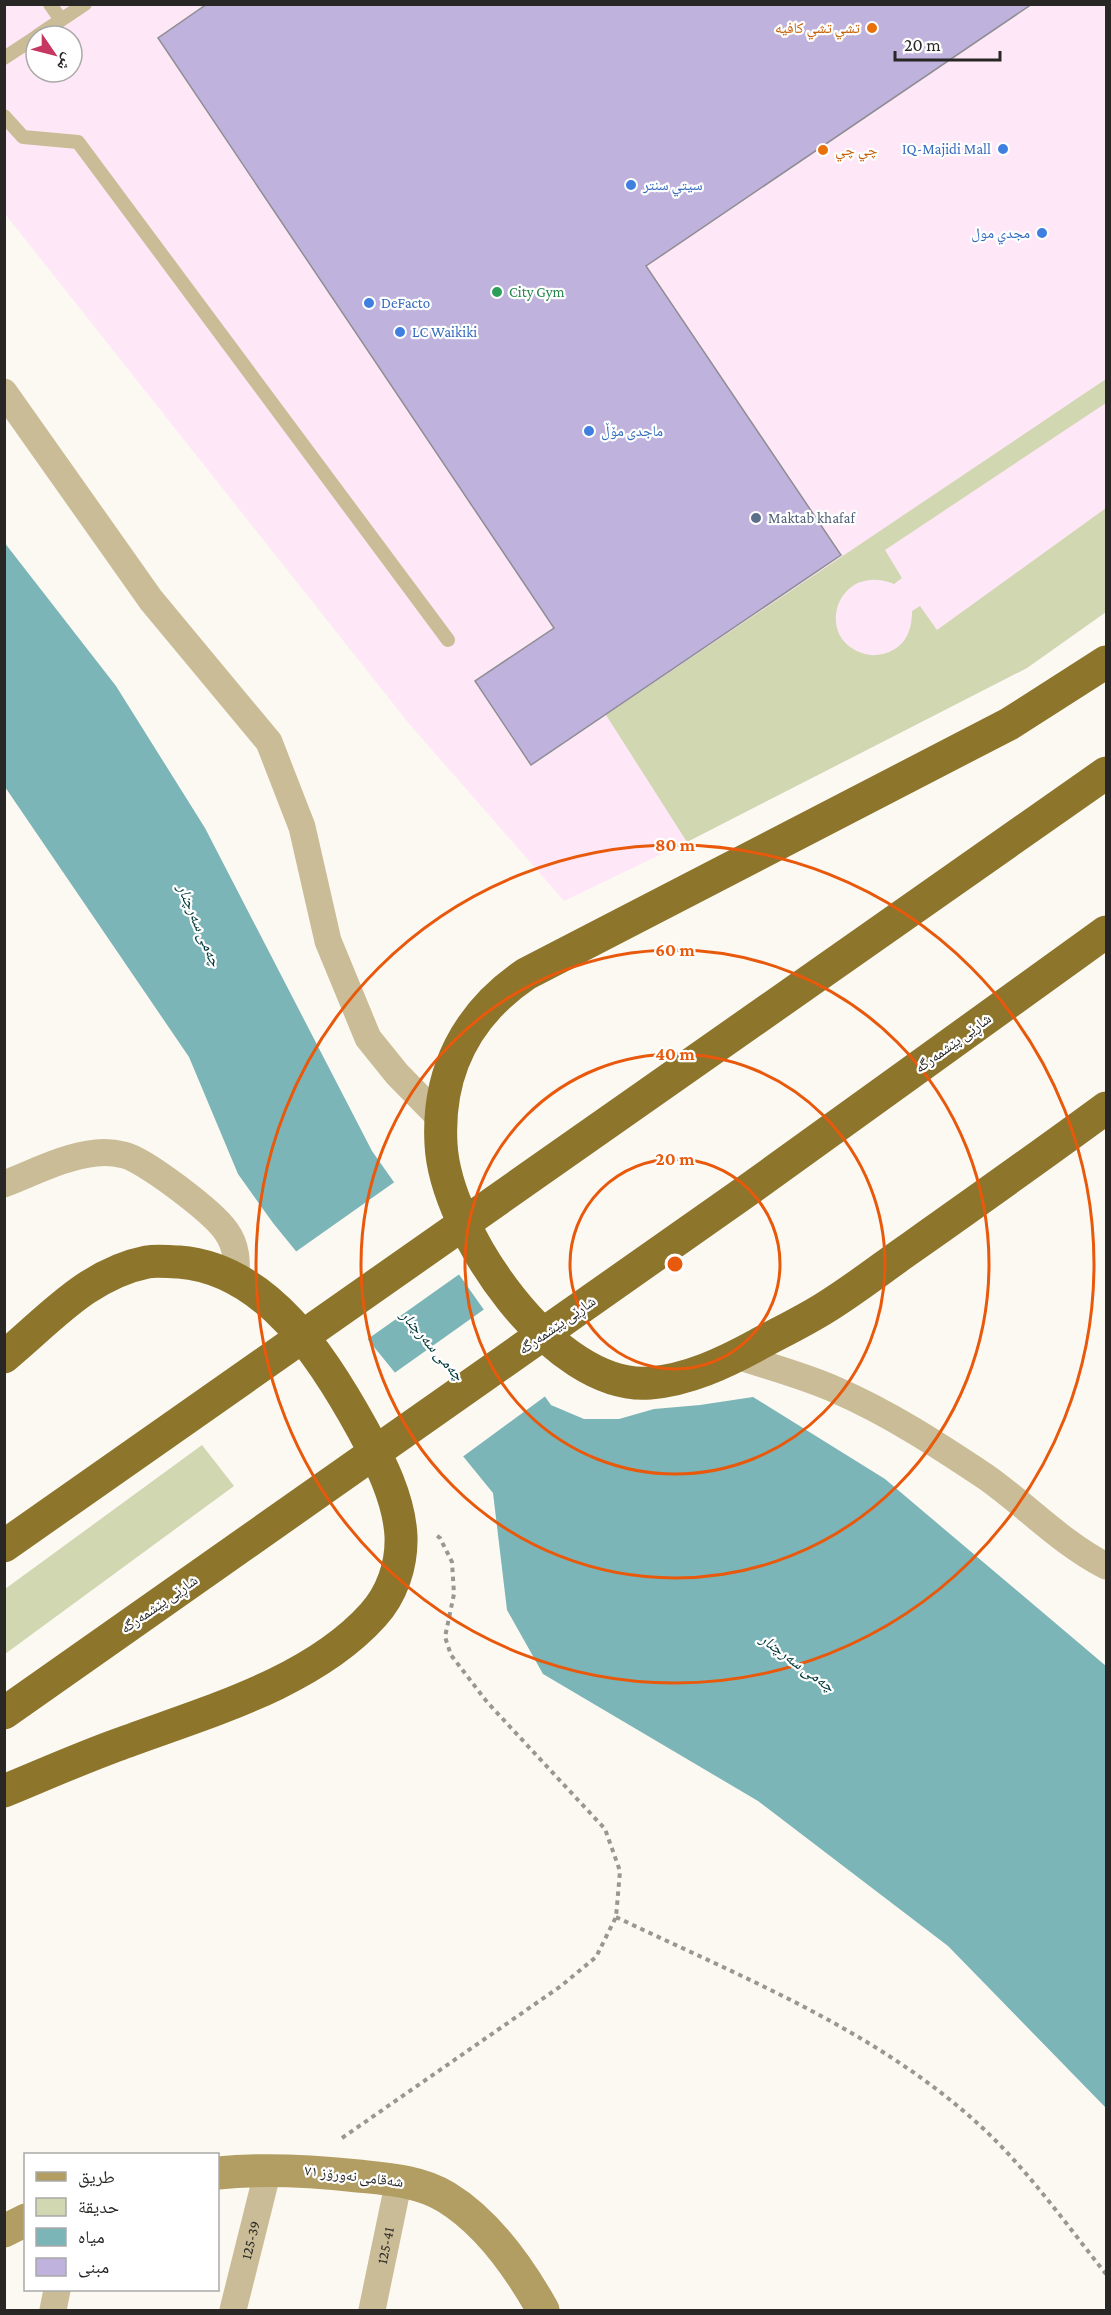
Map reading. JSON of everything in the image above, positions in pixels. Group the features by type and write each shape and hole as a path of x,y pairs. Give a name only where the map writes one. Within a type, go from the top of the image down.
{"highway":[{"path":"1107,662 1009,724 537,968 504,989 479,1014 454,1058 448,1079 441,1144 444,1166 454,1198 483,1257 500,1285 522,1312 547,1338 571,1358 598,1374 613,1380 647,1383 679,1378 737,1356 825,1308 1107,1108"},
{"path":"4,1546 1107,773"},
{"name":"شاڕێی پێشمەرگە","path":"4,1713 747,1190 1107,932"},
{"path":"4,1791 103,1750 207,1713 291,1675 340,1644 371,1617 394,1582 401,1542 396,1505 370,1443 326,1369 290,1322 264,1298 216,1270 192,1263 148,1262 109,1275 71,1298 8,1351"}],"street":[{"path":"4,392 151,600 269,742 302,828 328,941 368,1038 397,1074 442,1120"},
{"path":"7,1177 96,1153 124,1155 141,1162 210,1214 226,1230 233,1244 237,1262 236,1280"},
{"path":"737,1356 836,1389 891,1417 944,1448 986,1477 1084,1555 1107,1566"},
{"name":"شەقامی نەورۆز ٧١","path":"219,2174 283,2170 399,2180 422,2186 444,2196 466,2211 500,2248 543,2310"},
{"name":"125-39","path":"233,2310 283,2170"},
{"name":"125-41","path":"372,2310 399,2180"},
{"path":"4,2231 24,2221"},
{"path":"53,2310 57,2291"}],"lane":[{"path":"50,4 61,20"},
{"path":"55,24 85,4"},
{"path":"4,58 24,45"},
{"path":"4,116 23,137 78,142 448,640"}],"path":[{"path":"283,2170 561,1986 596,1957 616,1917 620,1872 605,1829 487,1702 451,1655 445,1637 454,1594 452,1562 440,1538 396,1505"},
{"path":"616,1917 839,2025 906,2066 968,2115 1023,2170 1107,2274"}],"shaded area":[{"path":"5,5 1106,5 1106,612 1027,668 687,842 564,901 410,725 5,214"}],"green space":[{"path":"1106,379 1106,403 885,550 902,578 894,584 875,580 858,583 846,592 839,604 836,618 838,632 847,644 870,655 889,652 898,647 906,638 912,611 920,606 937,630 1106,508 1106,612 1027,668 687,842 606,715"},
{"path":"202,1445 234,1486 5,1654 5,1589"}],"water":[{"name":"چەمی سەرچنار","path":"4,542 116,686 205,828 372,1151 551,1405 584,1419 619,1419 654,1409 753,1397 885,1479 1106,1666 1106,2108 948,1946 758,1801 543,1674 507,1610 493,1493 273,1223 238,1174 189,1057 5,787"}],"pier":[{"path":"396,1181 461,1273 365,1341 294,1253"},
{"path":"486,1308 547,1395 461,1458 393,1374"}],"building":[{"name":"ماجدی مۆڵ","path":"207,4 1032,4 646,266 841,555 531,765 475,681 554,628 158,38"}],"place":[{"name":"تشي تشي كافيه","path":"872,28"},
{"name":"IQ-Majidi Mall","path":"1003,149"},
{"name":"چي چي","path":"823,150"},
{"name":"سيتي سنتر","path":"631,185"},
{"name":"مجدي مول","path":"1042,233"},
{"name":"City Gym","path":"497,292"},
{"name":"DeFacto","path":"369,303"},
{"name":"LC Waikiki","path":"400,332"},
{"name":"ماجدی مۆڵ","path":"589,431"},
{"name":"Maktab khafaf","path":"756,518"}]}
